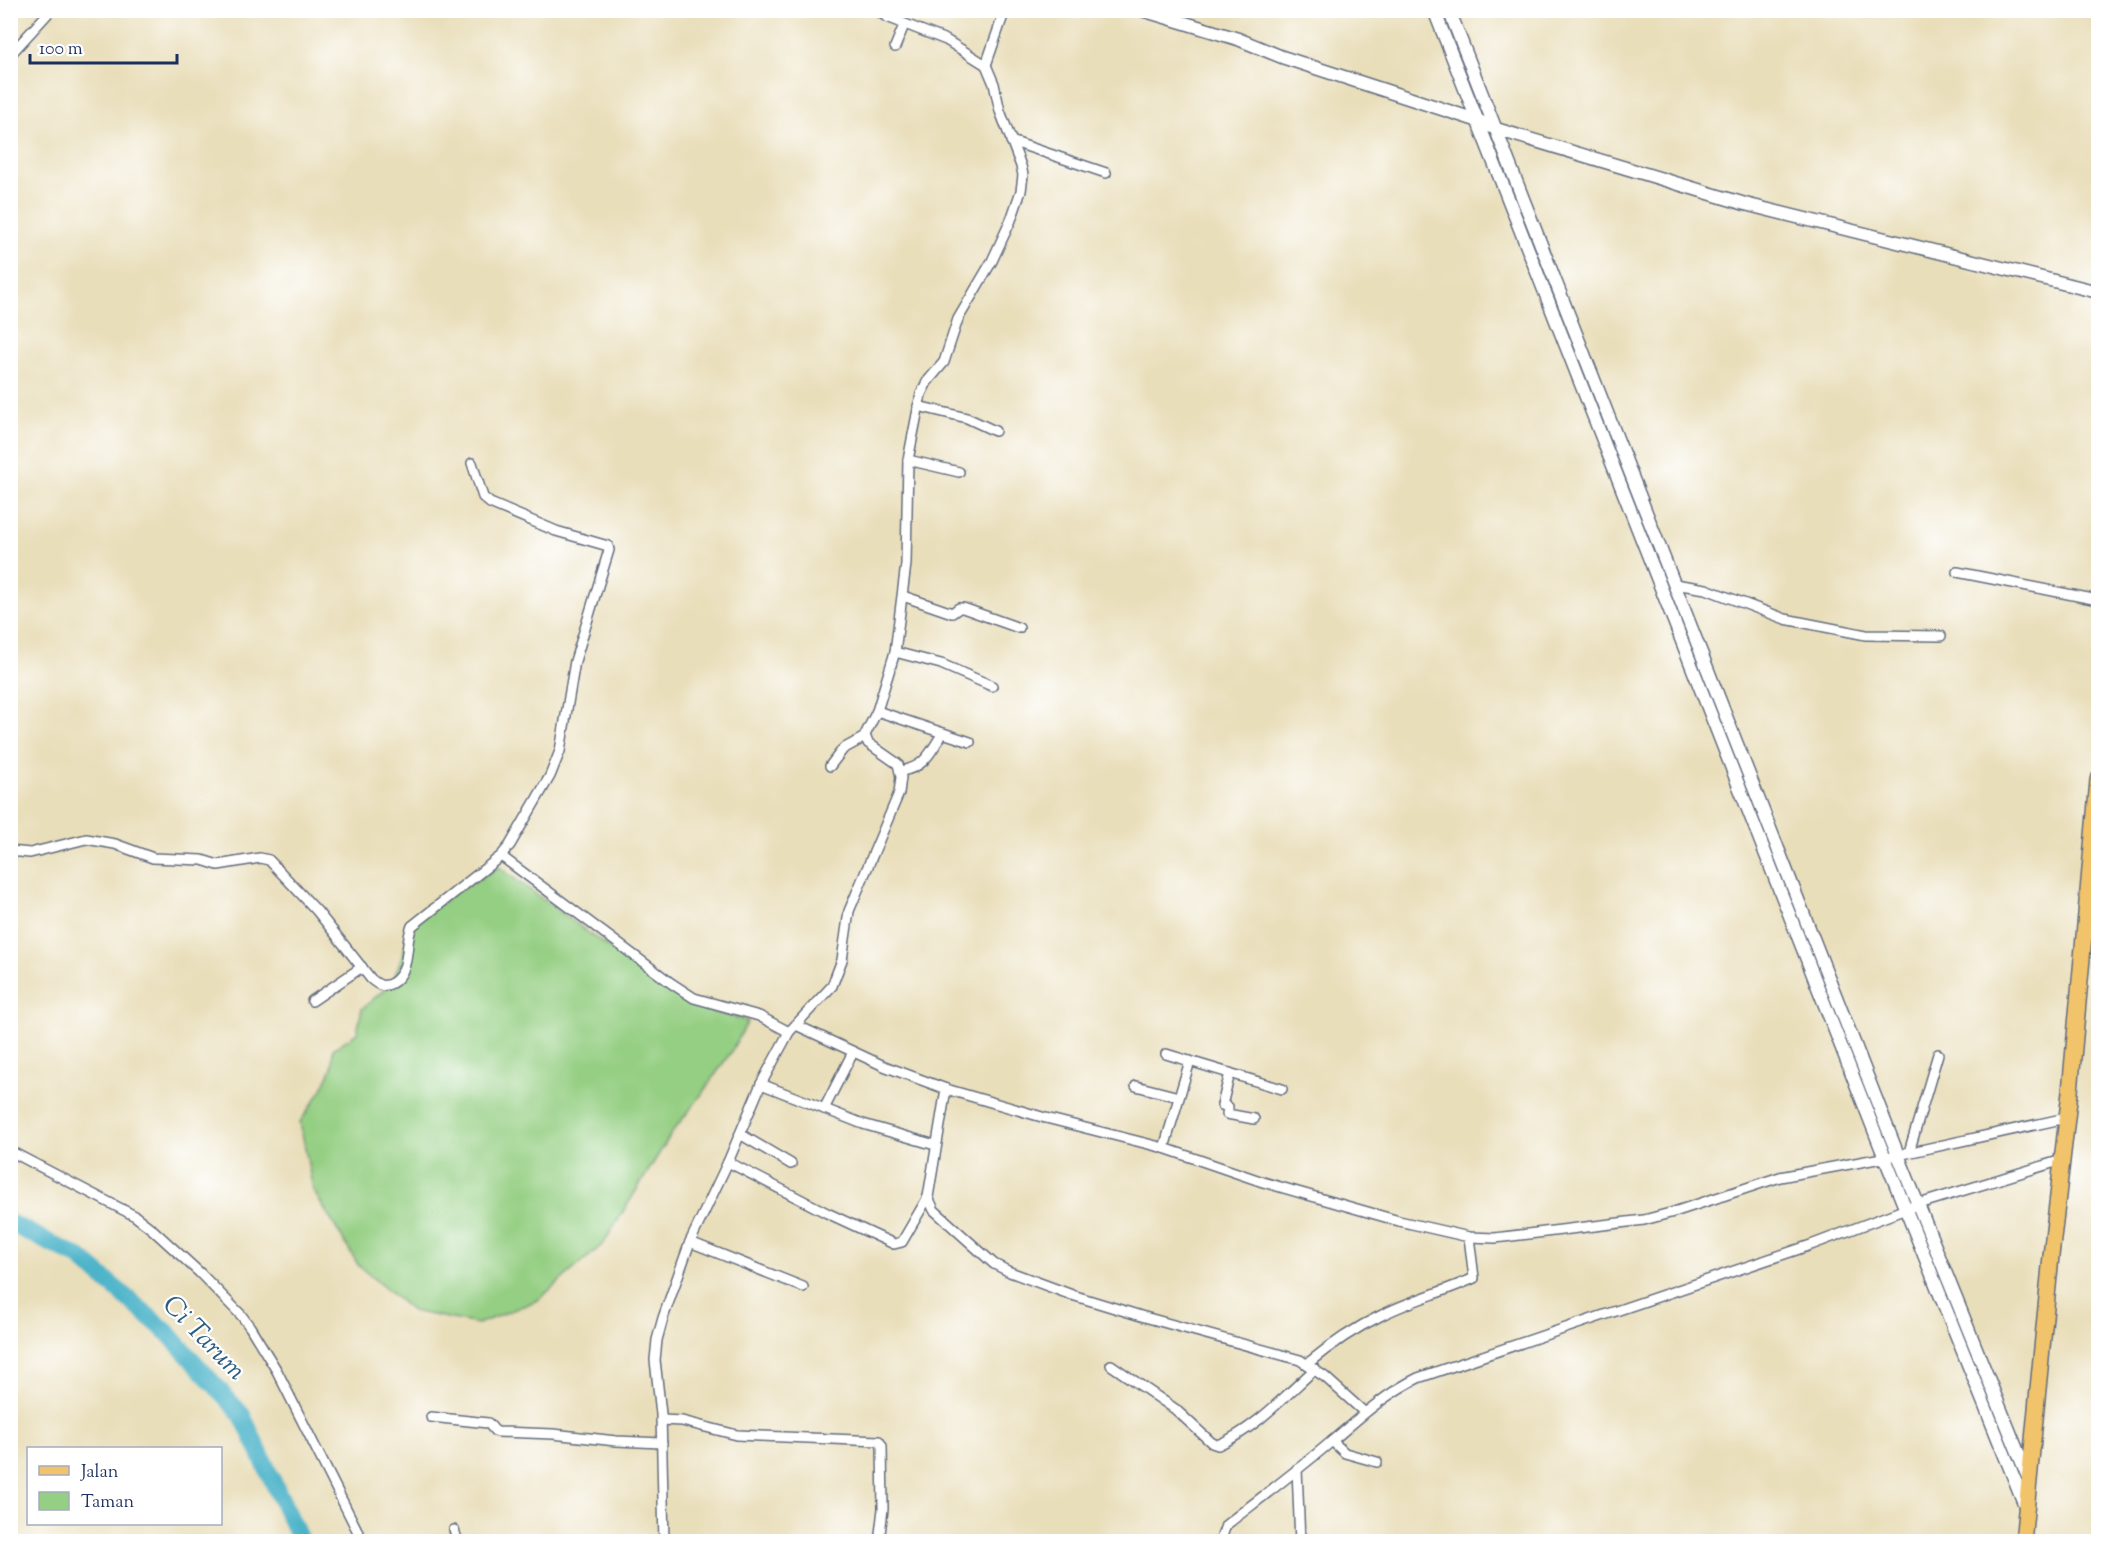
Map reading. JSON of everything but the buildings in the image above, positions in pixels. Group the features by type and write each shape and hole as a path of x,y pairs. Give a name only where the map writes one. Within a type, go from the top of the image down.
{"main road":[{"path":"2024,1542 2028,1477 2066,1118 2091,932 2098,780"}],"street":[{"path":"10,55 51,10"},
{"path":"830,766 843,749 865,737 878,711 895,652 903,596 907,542 908,460 918,406 927,382 945,359 958,319 992,261 1011,220 1021,191 1023,175 999,111 994,84 986,65 946,40 904,25 882,14 882,10"},
{"path":"986,65 1005,10"},
{"path":"1142,10 1238,39 1282,57 1479,121 1496,129 1745,204 2098,292"},
{"path":"1434,10 1885,1158 2026,1509"},
{"path":"1449,10 1674,584 1903,1153 1919,1204 2028,1477"},
{"path":"895,47 904,25"},
{"path":"1011,141 1106,173"},
{"path":"918,406 959,416 995,431"},
{"path":"908,460 959,472"},
{"path":"10,851 30,853 86,839 115,844 153,858 202,860 218,865 260,858 269,860 317,911 371,979 378,985 387,986 398,978 405,962 412,926 501,856 555,765 564,734 575,661 609,547 556,531 490,503 483,497 472,463"},
{"path":"1957,572 2098,600"},
{"path":"1674,584 1706,589 1785,618 1854,633 1882,636 1941,636"},
{"path":"903,596 952,613 963,608 1019,628"},
{"path":"895,652 941,664 992,686"},
{"path":"878,711 970,742"},
{"path":"901,771 921,765 943,733"},
{"path":"664,1542 661,1420 655,1360 657,1340 690,1242 728,1162 761,1084 793,1029 826,994 836,978 842,960 849,911 896,802 900,785 901,771 896,760 871,745 865,737"},
{"path":"501,856 694,998 759,1016 946,1089 1042,1117 1164,1148 1263,1182 1421,1227 1469,1237 1495,1238 1644,1220 1780,1177 1885,1158 2066,1118"},
{"path":"312,1001 362,967"},
{"path":"824,1109 853,1052"},
{"path":"1166,1054 1282,1089"},
{"path":"1903,1153 1938,1054"},
{"path":"1164,1148 1190,1061"},
{"path":"1230,1073 1222,1105 1228,1107 1227,1113 1254,1119"},
{"path":"761,1084 863,1124 935,1145"},
{"path":"1136,1086 1179,1097"},
{"path":"728,1162 827,1213 894,1244 902,1242 928,1197 946,1089"},
{"path":"740,1134 791,1164"},
{"path":"10,1151 135,1216 161,1237 241,1315 277,1371 363,1542"},
{"path":"1220,1542 1226,1525 1332,1441 1364,1412 1418,1378 1811,1245 1919,1204 2062,1160"},
{"path":"928,1197 934,1210 994,1264 1010,1272 1072,1295 1141,1316 1271,1350 1311,1366 1364,1412"},
{"path":"1111,1365 1175,1409 1212,1443 1218,1445 1238,1434 1260,1417 1333,1343 1383,1314 1474,1278 1469,1237"},
{"path":"690,1242 802,1287"},
{"path":"431,1418 488,1423 498,1432 662,1443"},
{"path":"661,1420 682,1421 737,1435 879,1441 882,1446 883,1509 879,1542"},
{"path":"1332,1441 1345,1453 1377,1462"},
{"path":"1297,1469 1300,1542"},
{"path":"454,1530 458,1542"}],"green space":[{"path":"499,867 642,972 703,1009 748,1021 731,1052 673,1131 603,1244 538,1300 478,1324 412,1311 359,1266 313,1190 300,1122 321,1091 332,1068 333,1049 357,1033 362,1009 393,982 412,926 453,894"}],"waterway":[{"name":"Ci Tarum","path":"10,1223 80,1258 167,1332 242,1415 301,1542"}]}
